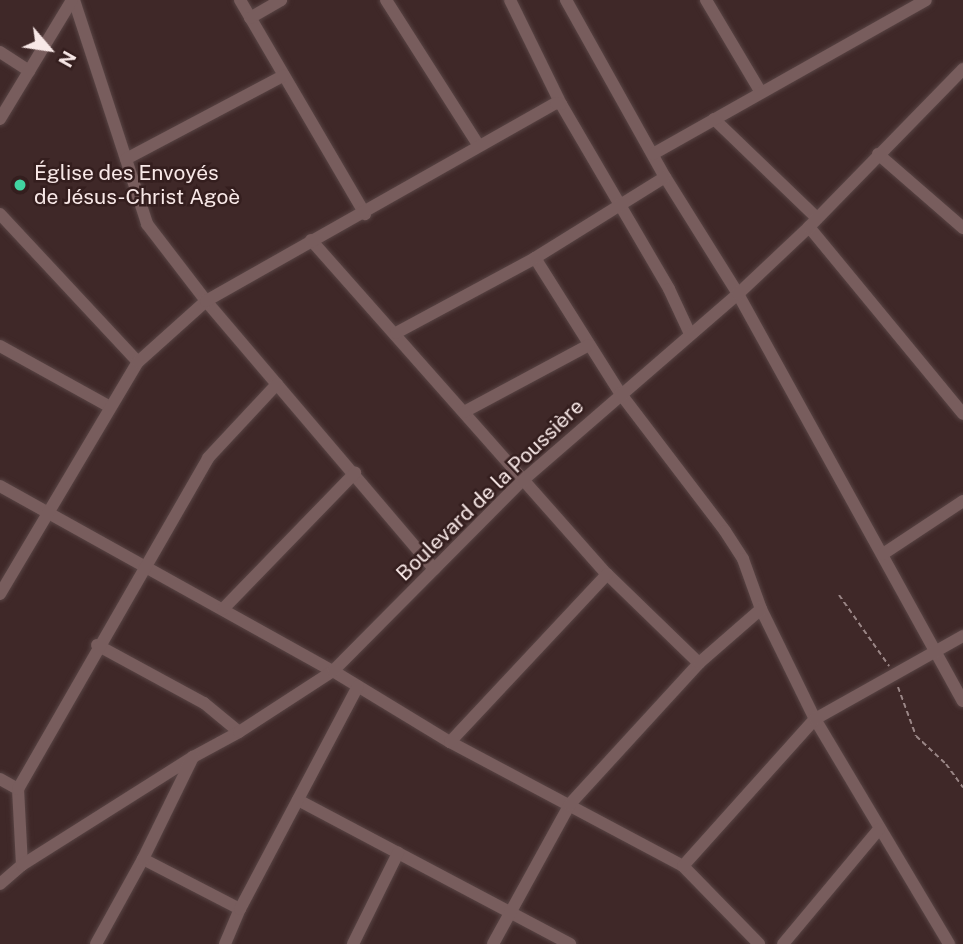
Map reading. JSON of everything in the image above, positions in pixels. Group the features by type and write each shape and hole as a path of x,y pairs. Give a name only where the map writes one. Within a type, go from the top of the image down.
{"street":[{"path":"0,119 73,0"},
{"path":"73,0 147,224 206,301 434,569"},
{"path":"240,0 365,214"},
{"path":"250,18 281,0"},
{"path":"386,0 480,146"},
{"path":"510,0 561,104 669,289 690,334"},
{"path":"566,0 665,177 737,294 963,701"},
{"path":"706,0 760,91"},
{"path":"653,153 926,0"},
{"path":"0,52 29,71"},
{"name":"Boulevard de la Poussière","path":"0,884 22,864 193,757 239,732 333,671 522,481 737,294 813,222 963,69"},
{"path":"126,159 283,76"},
{"path":"0,594 138,362 206,301 311,240 365,214 556,103 561,104"},
{"path":"714,119 813,222 963,414"},
{"path":"878,153 963,228"},
{"path":"396,332 535,258 665,177"},
{"path":"0,214 138,362"},
{"path":"311,240 396,332 522,481 607,574 699,663"},
{"path":"535,258 620,393 725,531 751,576 761,609 816,719 949,944"},
{"path":"464,412 589,345"},
{"path":"0,346 110,407"},
{"path":"22,864 18,789 97,645 208,458 277,384"},
{"path":"223,609 355,473"},
{"path":"0,485 333,671 450,742 683,866 759,944"},
{"path":"883,554 963,501"},
{"path":"450,742 607,574"},
{"path":"493,944 570,804 699,663 761,609"},
{"path":"683,866 816,719 963,636"},
{"path":"97,645 204,703 239,732"},
{"path":"225,944 240,909 358,686"},
{"path":"96,944 143,859 193,757"},
{"path":"0,779 18,789"},
{"path":"298,800 570,944"},
{"path":"783,944 879,829"},
{"path":"353,944 398,853"},
{"path":"143,859 240,909"}],"path":[{"path":"839,595 895,676 916,736 946,764 963,787"}],"place":[{"name":"Église des Envoyés de Jésus-Christ Agoè","path":"20,185"}]}
